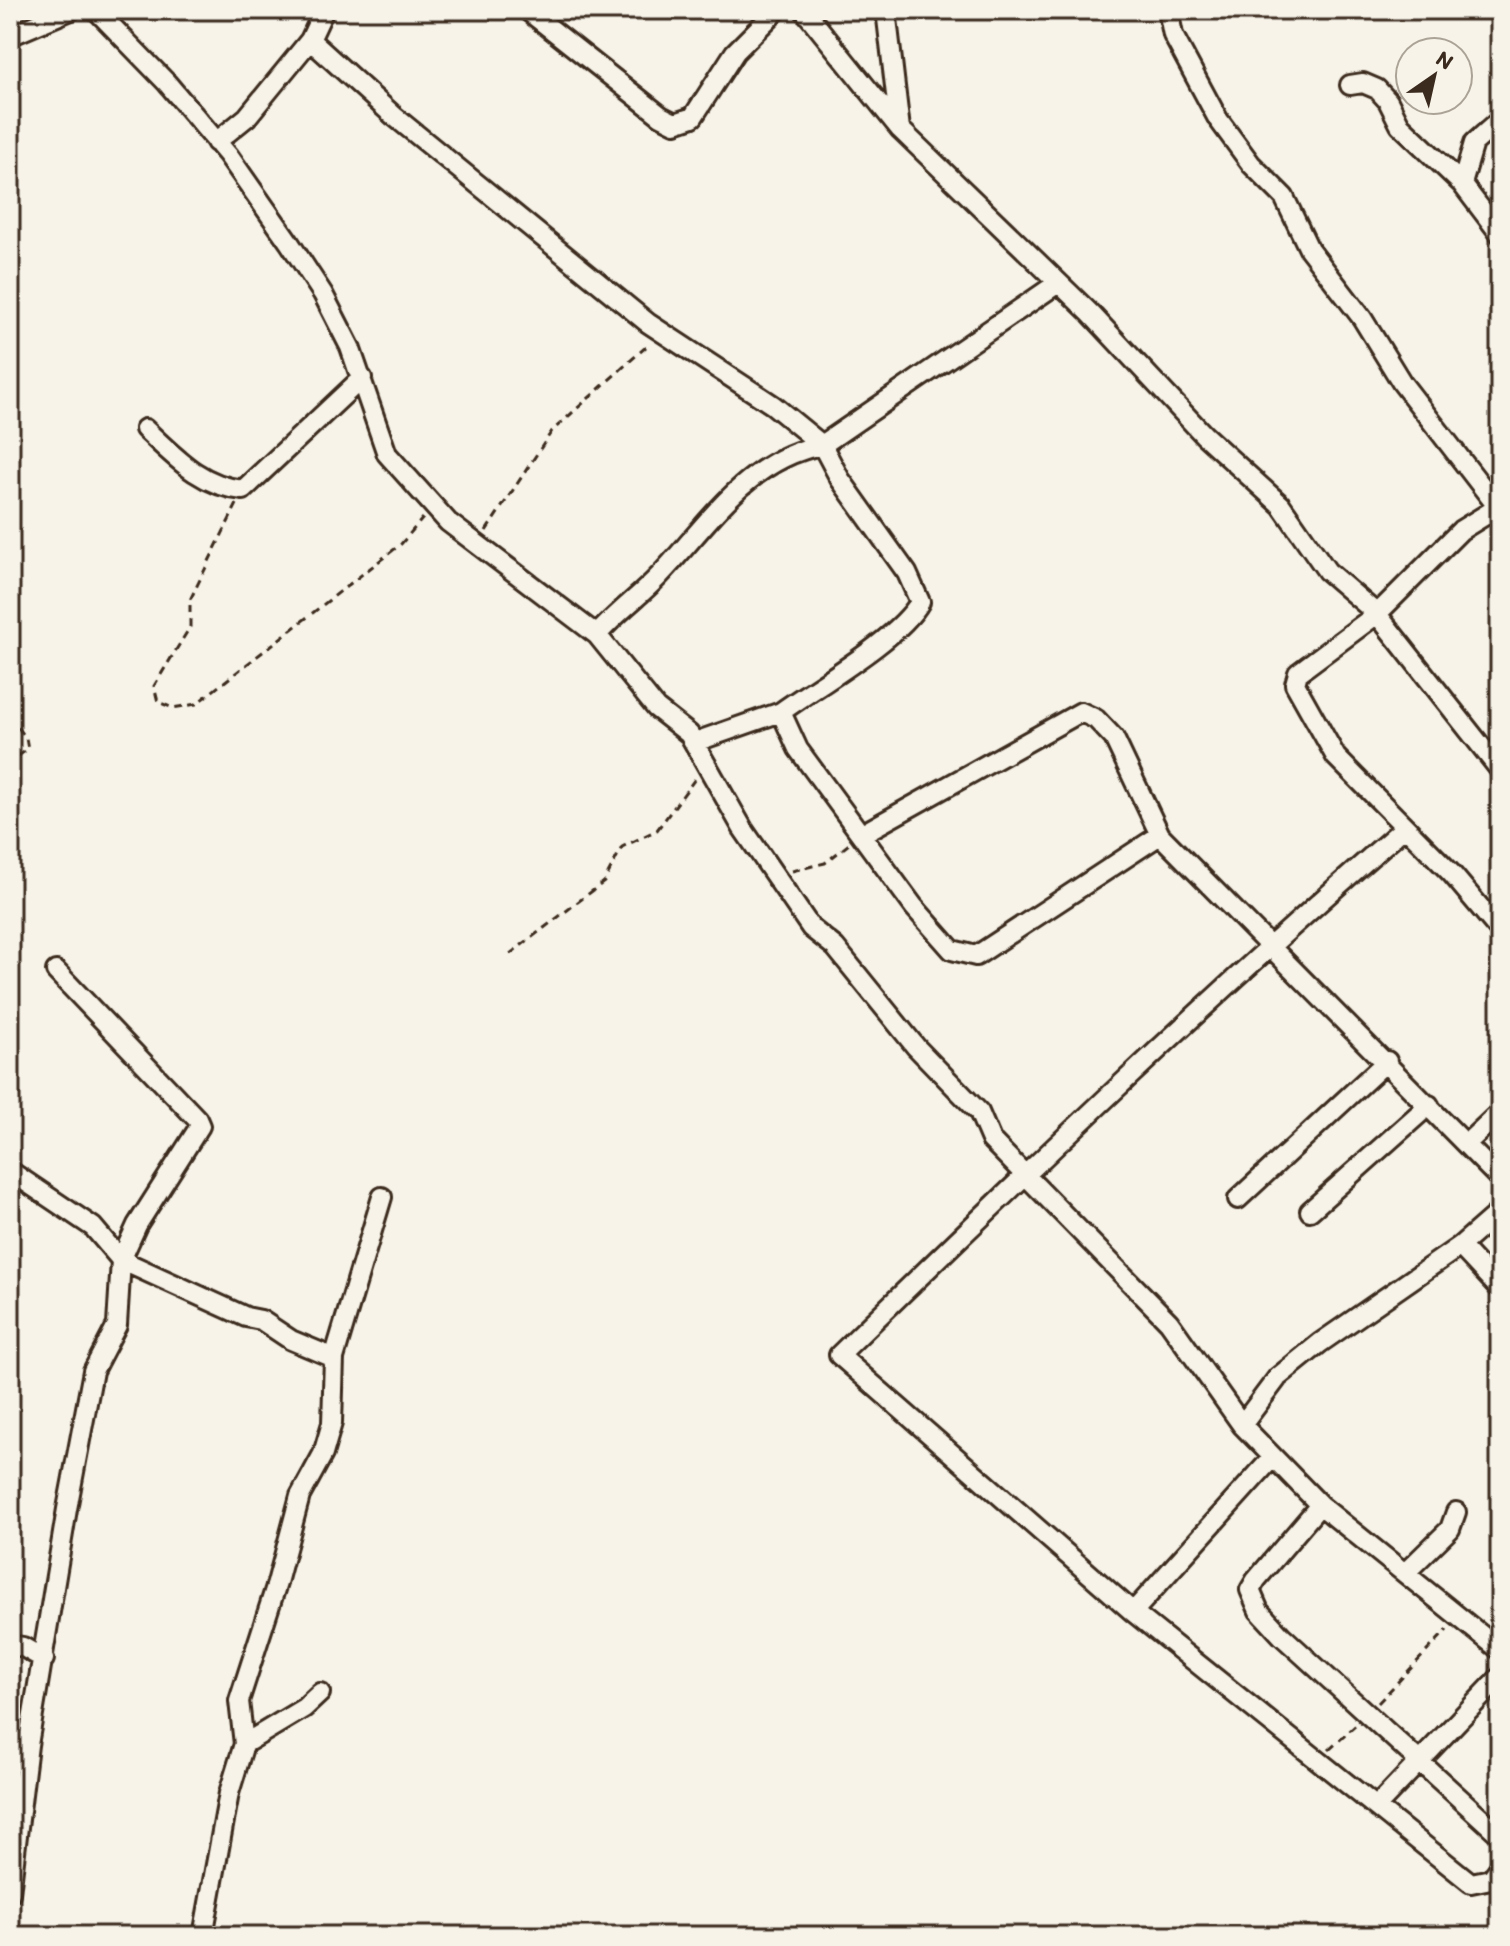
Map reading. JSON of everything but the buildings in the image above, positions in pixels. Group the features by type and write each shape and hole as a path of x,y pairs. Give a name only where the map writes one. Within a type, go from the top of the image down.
{"street":[{"path":"10,36 71,10"},
{"path":"96,10 167,83 216,142 323,294 362,378 387,454 433,506 597,635 656,708 695,742 773,876 811,928 835,947 916,1047 979,1112 991,1140 1169,1322 1242,1425 1320,1505 1500,1650"},
{"path":"216,142 247,117 310,40 324,10"},
{"path":"527,10 661,116 675,123 693,117 735,52 777,10"},
{"path":"804,10 900,129 1058,283 1204,435 1281,505 1327,571 1377,614 1496,757"},
{"path":"886,10 900,129"},
{"path":"1168,10 1173,35 1218,119 1251,164 1284,197 1309,249 1362,318 1402,383 1499,508 1461,530 1377,614 1298,673 1295,684 1336,757 1500,931"},
{"path":"310,40 394,116 662,331 773,405 822,445 840,479 907,573 920,602 914,612 877,643 781,712 695,742"},
{"path":"1350,85 1363,83 1377,89 1388,101 1400,125 1462,184 1500,234"},
{"path":"1462,184 1474,143 1500,120"},
{"path":"597,635 614,615 659,576 718,507 763,470 796,450 822,445 1058,283"},
{"path":"145,429 198,475 218,488 243,490 362,378"},
{"path":"781,712 798,749 914,907 952,950 976,956 1160,835"},
{"path":"862,834 1081,712 1096,719 1114,738 1160,835 1387,1061 1500,1179"},
{"path":"1405,827 1270,944 1024,1174 839,1355 1133,1612 1471,1883 1491,1879 1500,1867"},
{"path":"10,1893 28,1745 93,1371 117,1325 121,1260 137,1225 200,1126 197,1119 56,971"},
{"path":"1238,1199 1387,1061"},
{"path":"1310,1211 1429,1105"},
{"path":"1466,1144 1500,1112"},
{"path":"10,1171 93,1227 121,1260 246,1317 261,1320 291,1340 334,1358"},
{"path":"203,1936 229,1793 244,1744 239,1701 277,1583 300,1496 323,1454 332,1423 334,1358 382,1197"},
{"path":"1242,1425 1278,1377 1320,1343 1460,1246 1500,1211"},
{"path":"1460,1246 1500,1289"},
{"path":"1133,1612 1273,1457"},
{"path":"1320,1505 1250,1590 1259,1611 1417,1762 1500,1835"},
{"path":"1405,1573 1450,1529 1456,1512"},
{"path":"10,1645 44,1659"},
{"path":"1376,1807 1500,1677"},
{"path":"244,1744 304,1708 320,1693"}],"path":[{"path":"478,544 552,431 662,331"},
{"path":"243,490 190,600 190,627 154,686 158,702 173,708 196,704 233,677 401,544 433,506"},
{"path":"10,716 26,738 28,749 10,762"},
{"path":"510,954 604,882 622,847 657,830 707,762"},
{"path":"773,876 825,863 862,834"},
{"path":"1317,1760 1367,1715 1459,1617"}]}
